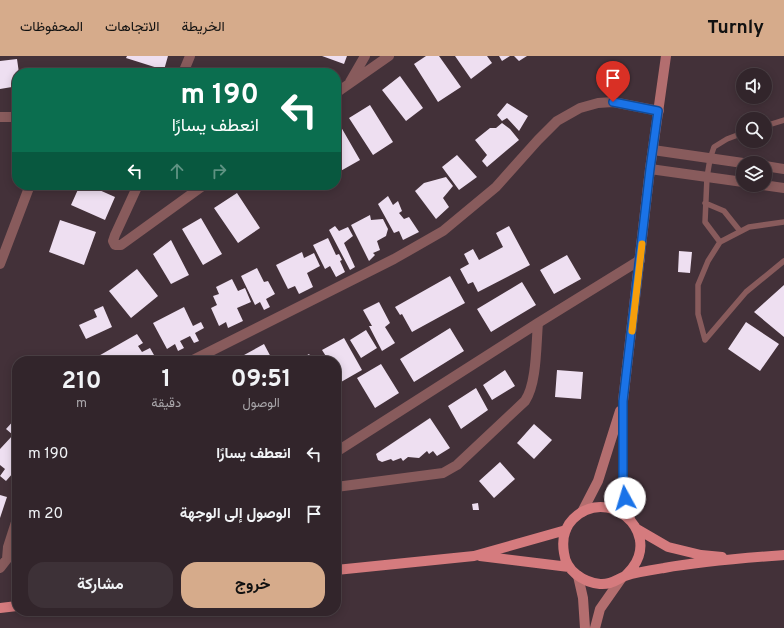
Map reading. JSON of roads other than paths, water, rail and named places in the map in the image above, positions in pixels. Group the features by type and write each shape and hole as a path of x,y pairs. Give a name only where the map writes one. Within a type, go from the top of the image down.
{"main road":[{"path":"595,628 600,609 623,577 634,567 639,555 640,542 637,530 630,519 623,487 623,401 650,169 666,56"},
{"path":"582,512 598,481 623,401"},
{"path":"630,519 619,511 607,507 594,507 582,512 572,520 566,530 563,549 564,556 569,567 578,576 589,582 602,584 614,582 623,577 664,568 784,555"},
{"path":"341,569 474,556 566,530"},
{"path":"637,530 668,547 701,555 740,559"},
{"path":"474,556 569,567"},
{"path":"578,576 583,598 585,628"},
{"path":"0,608 12,607"}],"street":[{"path":"185,68 190,56"},
{"path":"348,84 365,56"},
{"path":"341,89 389,56"},
{"path":"201,356 394,259 443,231 496,187 557,121 580,108 598,103 613,102 658,111"},
{"path":"0,117 12,117"},
{"path":"653,150 736,162"},
{"path":"772,167 784,169"},
{"path":"650,169 736,181"},
{"path":"772,186 784,188"},
{"path":"0,264 28,190"},
{"path":"136,190 113,241 115,245 121,245 193,190"},
{"path":"341,449 640,260"},
{"path":"341,486 443,473 458,464 525,401 530,394 533,384 538,323"},
{"path":"0,568 7,559 8,547 12,535"}],"lane":[{"path":"772,124 784,120"},
{"path":"720,242 705,222 707,177 714,147 736,136"},
{"path":"705,203 724,211 740,231"},
{"path":"784,222 749,226 720,242 708,261 698,285 698,314 705,340 746,292 784,261"}]}
